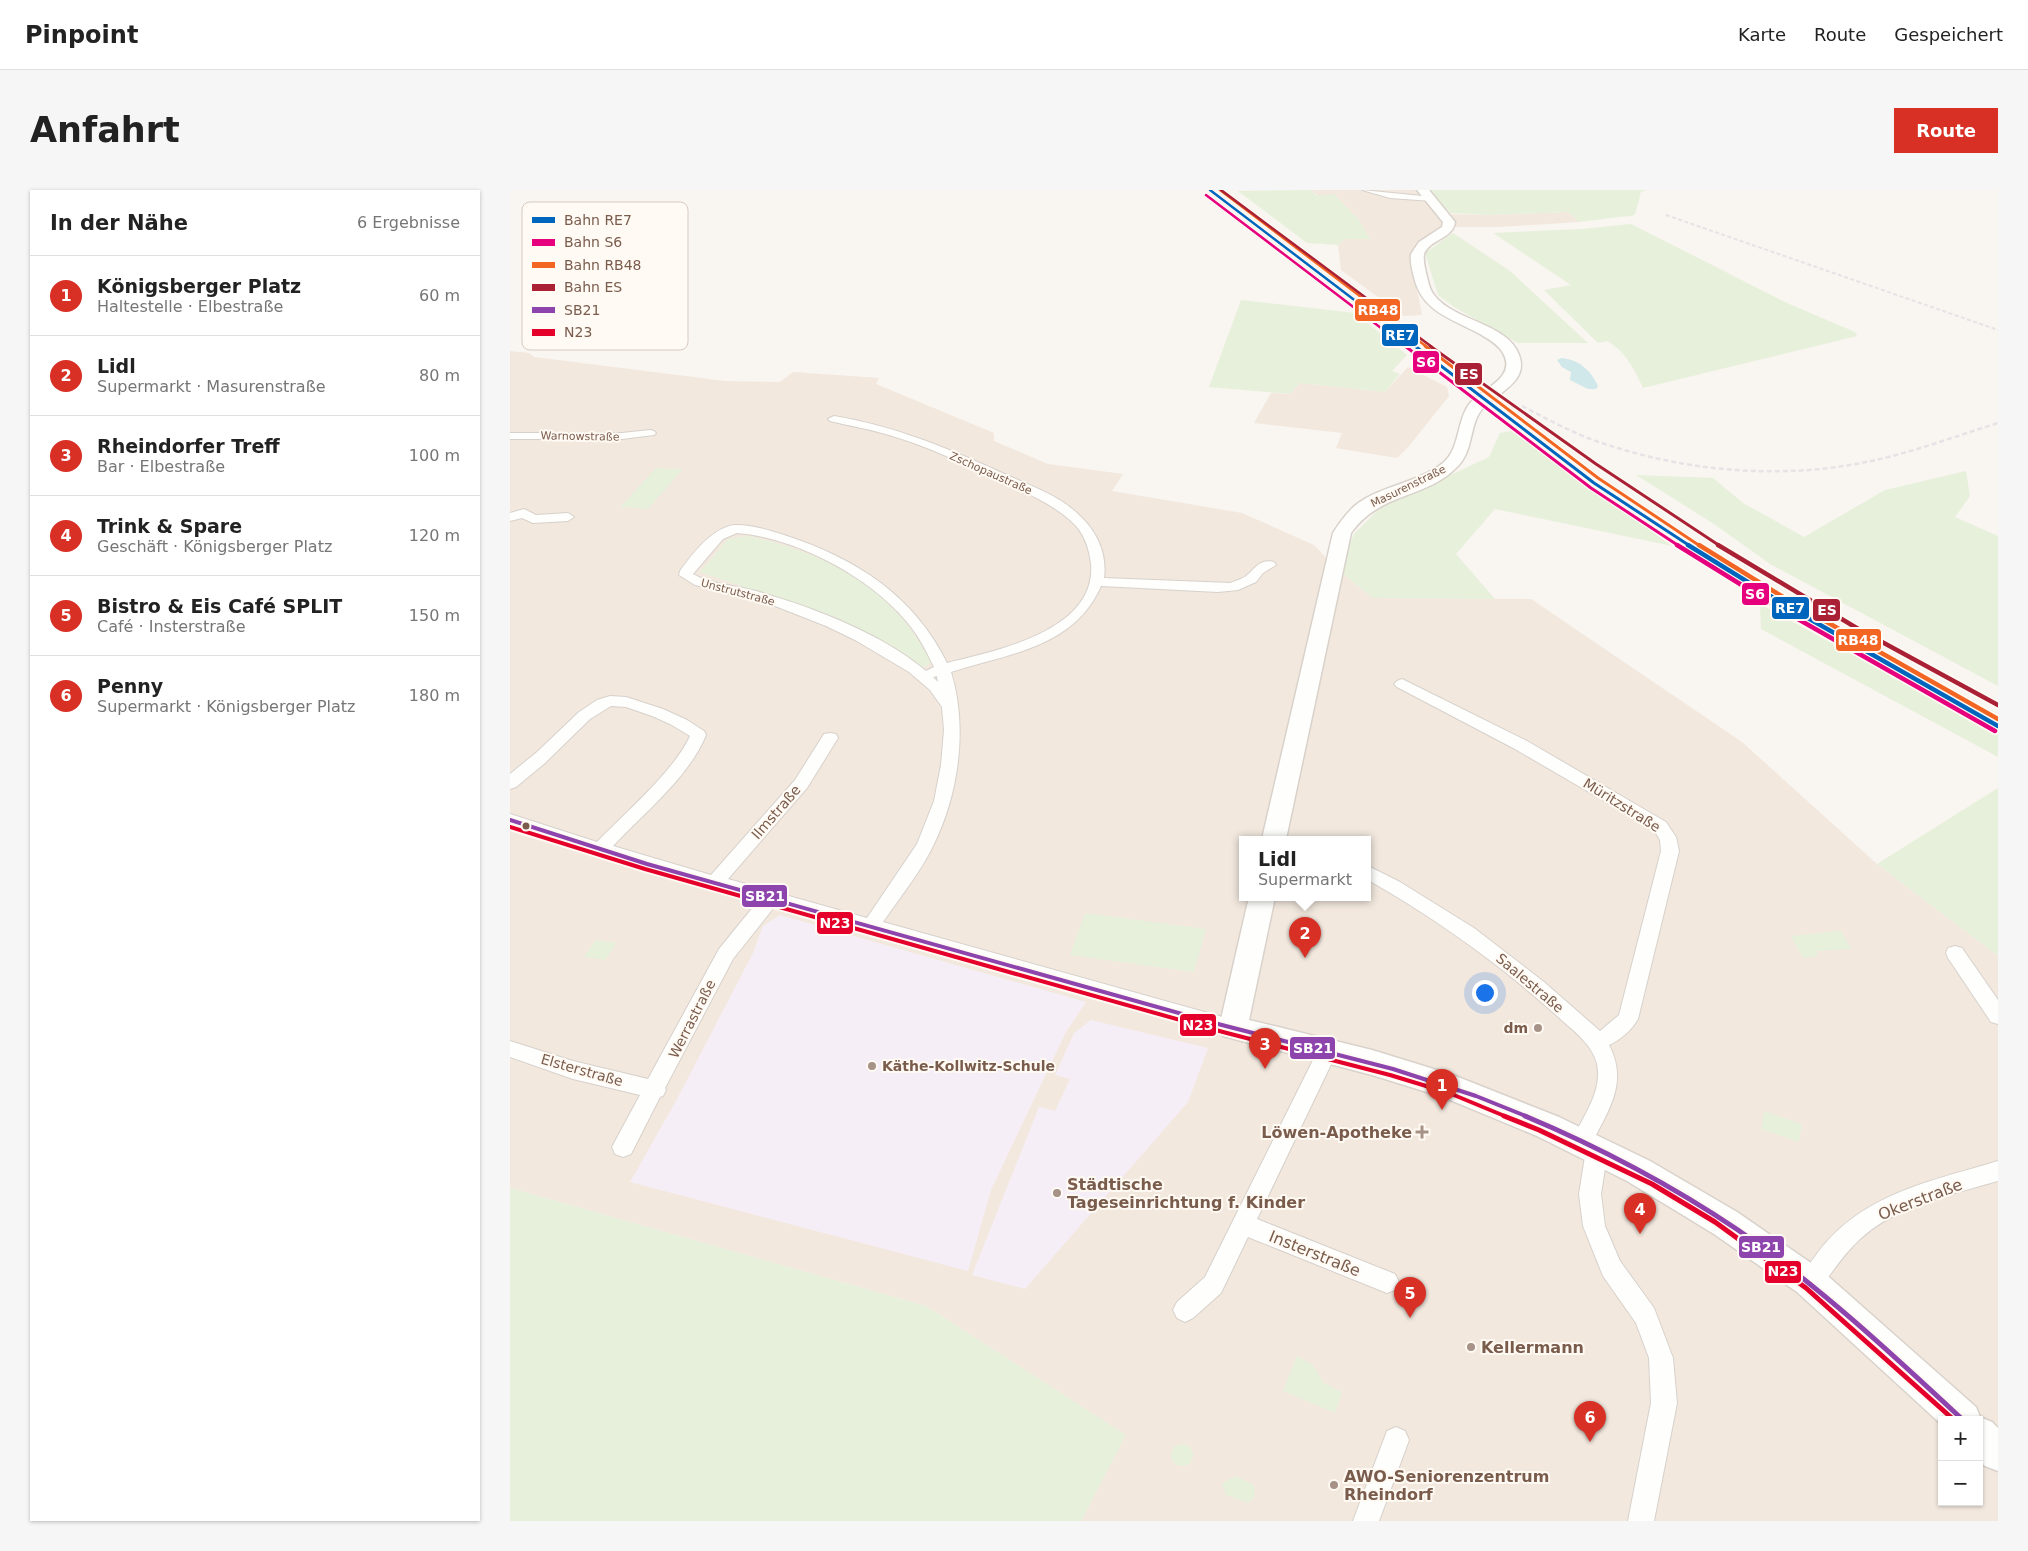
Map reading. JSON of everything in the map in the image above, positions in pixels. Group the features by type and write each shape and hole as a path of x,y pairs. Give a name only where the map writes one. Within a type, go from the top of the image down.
{"main road":[{"name":"Masurenstraße","path":"1275,836 1342,533 1348,522 1367,505 1434,475 1450,465 1462,449 1468,420 1475,408 1508,380 1513,371 1512,355 1499,340 1450,314 1430,298 1424,287 1417,259 1421,248 1449,226 1447,218 1428,195"},
{"path":"1261,901 1233,1028 1451,1087 1590,1146 1655,1179 1718,1217 1810,1283 1959,1416"},
{"path":"1983,1439 1998,1453"}],"street":[{"path":"1366,190 1390,196 1428,195"},
{"name":"Zschopaustraße","path":"834,419 898,434 953,455 1058,504 1080,522 1095,547 1098,565 1097,582"},
{"name":"Warnowstraße","path":"510,436 622,436 650,433"},
{"path":"510,517 524,513 533,519 568,517"},
{"name":"Unstrutstraße","path":"872,926 926,845 942,801 950,766 952,730 950,706 942,669 918,627 885,592 848,566 804,546 749,530 735,529 718,536 687,571 686,575 693,580 767,599 835,624 872,643 922,676 941,691 950,706"},
{"path":"922,676 942,669 1004,654 1046,636 1064,625 1073,616 1088,599 1097,582 1218,588 1233,587 1251,579 1258,570 1269,565"},
{"name":"Müritzstraße","path":"1402,684 1557,765 1660,826 1666,834 1670,843 1670,851 1628,1019 1609,1036 1598,1041"},
{"path":"510,783 542,757 597,705 609,701 621,701 644,708 680,722 691,729 698,735 697,742 682,764 600,849"},
{"name":"Ilmstraße","path":"715,882 801,784 830,738"},
{"path":"510,820 600,849 1233,1028"},
{"name":"Saalestraße","path":"1371,874 1408,893 1463,930 1524,976 1598,1041 1608,1065 1607,1089 1590,1146 1590,1194 1594,1226 1612,1268 1646,1316 1661,1358 1664,1403 1641,1521"},
{"name":"Werrastraße","path":"623,1148 656,1090 726,954 772,898"},
{"path":"1954,953 1998,1016"},
{"name":"Elsterstraße","path":"510,1049 573,1070 656,1090"},
{"path":"1185,1310 1213,1285 1327,1052"},
{"name":"Okerstraße","path":"1810,1283 1834,1250 1852,1231 1889,1207 1998,1171"},
{"name":"Insterstraße","path":"1244,1224 1386,1282"},
{"path":"1366,1521 1396,1440"}],"shaded area":[{"path":"1311,190 1419,190 1440,214 1489,215 1568,212 1579,222 1499,227 1445,227 1410,253 1422,315 1404,316 1341,270 1338,245 1345,239 1370,239"},
{"path":"510,351 529,353 534,357 725,381 780,382 793,372 879,378 876,384 994,433 994,441 1048,464 1123,474 1112,491 1242,513 1314,545 1338,570 1373,598 1531,599 1742,742 1877,864 1998,956 1998,1521 1081,1521 1125,1435 926,1306 510,1188"},
{"path":"1408,367 1447,387 1449,396 1397,458 1336,448 1342,433 1254,423 1271,393 1290,394 1300,383 1385,392"},
{"name":"Käthe-Kollwitz-Schule","path":"780,915 1086,1002 1066,1032 991,1190 968,1271 630,1182 676,1101 753,953 763,926"},
{"name":"Städtische Tageseinrichtung f. Kinder","path":"1091,1020 1208,1048 1188,1102 1025,1289 972,1275 1039,1107 1055,1111 1070,1079 1055,1075 1074,1033"}],"green space":[{"path":"1311,190 1317,196 1334,194 1359,220 1370,239 1345,239 1338,245 1307,243 1238,191"},
{"path":"1430,190 1647,190 1641,192 1635,214 1632,216 1579,222 1568,212 1489,215 1450,213"},
{"path":"1631,224 1787,303 1855,332 1857,336 1643,388 1633,368 1620,351 1608,341 1598,343 1544,290 1571,285 1493,233 1582,229"},
{"path":"1453,233 1510,271 1588,343 1518,343 1454,307 1438,295 1425,253"},
{"path":"1241,300 1355,313 1407,355 1392,371 1400,374 1385,392 1300,383 1290,394 1209,387"},
{"path":"1511,431 1672,546 1495,509 1456,554 1495,599 1373,598 1338,570 1354,534 1380,508 1489,457 1500,433"},
{"path":"656,468 683,469 648,509 620,507"},
{"path":"1966,471 1970,496 1955,517 1998,536 1998,686 1770,564 1714,524 1636,475 1713,478 1743,503 1804,537 1885,490"},
{"path":"748,536 806,553 843,570 860,581 876,593 902,619 931,659 931,663 924,667 916,665 790,603 700,572 728,539"},
{"path":"1760,604 1998,734 1998,757 1761,629"},
{"path":"1998,788 1998,956 1877,864"},
{"path":"1085,913 1206,929 1194,972 1070,955"},
{"path":"1841,931 1851,949 1816,951 1818,956 1803,958 1791,936"},
{"path":"596,940 617,943 605,960 584,957"},
{"path":"1764,1111 1802,1124 1799,1142 1761,1129"},
{"path":"510,1188 926,1306 1126,1435 1081,1521 510,1521"},
{"path":"1297,1356 1313,1365 1324,1383 1342,1392 1335,1413 1283,1391"},
{"path":"1178,1444 1186,1444 1193,1451 1193,1459 1186,1466 1178,1466 1171,1459 1171,1451"},
{"path":"1235,1476 1254,1485 1255,1496 1248,1503 1226,1495 1222,1484"}],"water":[{"path":"1562,358 1574,361 1584,367 1598,386 1596,389 1588,389 1570,380 1571,372 1562,367 1557,360"}],"railway":[{"path":"1666,215 1998,330"},
{"path":"1522,406 1584,436 1637,454 1703,467 1737,470 1805,470 1838,467 1887,457 1998,423"}],"rail line":[{"name":"RE7","path":"1210,190 1594,483 1711,560 1785,605 1998,726"},
{"name":"RB48","path":"1220,190 1598,478 1714,555 1788,600 1998,719"},
{"name":"ES","path":"1221,190 1470,375 1660,507 1826,610 1998,705"},
{"name":"S6","path":"1206,195 1591,488 1708,565 1782,610 1995,731"}],"transit line":[{"name":"SB21","path":"510,820 647,864 1247,1032 1421,1077 1502,1106 1630,1166 1738,1230 1816,1289 1854,1321 1959,1416"},
{"name":"N23","path":"510,827 645,869 1223,1032 1390,1075 1449,1093 1539,1130 1652,1184 1715,1222 1806,1288 1950,1416"}],"place":[{"name":"Lidl","path":"1305,958"},
{"name":"dm","path":"1538,1028"},
{"name":"Käthe-Kollwitz-Schule","path":"872,1066"},
{"name":"Rheindorfer Treff","path":"1265,1069"},
{"name":"Königsberger Platz","path":"1442,1110"},
{"name":"Löwen-Apotheke","path":"1422,1132"},
{"name":"Städtische Tageseinrichtung f. Kinder","path":"1057,1193"},
{"name":"Trink & Spare","path":"1640,1234"},
{"name":"Bistro & Eis Café SPLIT","path":"1410,1318"},
{"name":"Kellermann","path":"1471,1347"},
{"name":"Penny","path":"1590,1442"},
{"name":"AWO-Seniorenzentrum Rheindorf","path":"1334,1485"}]}
